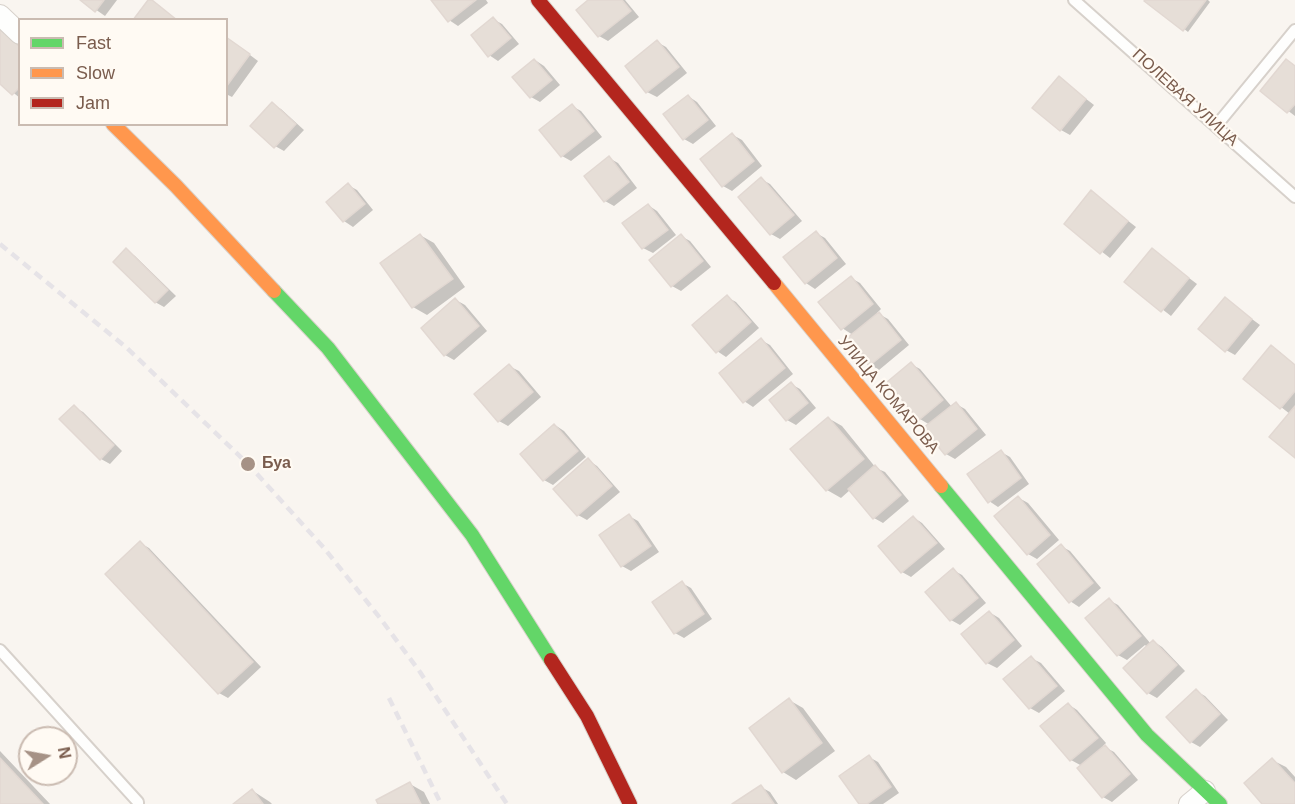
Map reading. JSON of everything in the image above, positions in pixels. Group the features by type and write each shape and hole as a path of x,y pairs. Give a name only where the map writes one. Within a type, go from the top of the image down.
{"street":[{"name":"УЛИЦА КОМАРОВА","path":"538,0 605,78 1147,735 1220,804"},
{"path":"0,15 18,32"},
{"path":"114,126 176,186 328,348 472,535 587,716 630,804"},
{"path":"1189,804 1205,790"}],"lane":[{"name":"ПОЛЕВАЯ УЛИЦА","path":"1074,0 1295,197"},
{"path":"1216,126 1295,30"},
{"path":"0,650 138,804"}],"building":[{"path":"80,0 104,0 95,12"},
{"path":"148,0 152,0 174,18 134,18"},
{"path":"431,0 476,0 448,22"},
{"path":"588,0 622,0 631,11 598,37 576,10"},
{"path":"1145,0 1206,0 1183,31"},
{"path":"493,17 511,38 488,57 471,35"},
{"path":"0,29 18,45 18,89 12,95 0,84"},
{"path":"228,38 250,54 228,84"},
{"path":"657,40 679,67 646,93 625,66"},
{"path":"534,59 552,80 530,98 512,77"},
{"path":"1286,59 1295,66 1295,104 1287,113 1260,91"},
{"path":"1059,76 1086,99 1060,131 1032,108"},
{"path":"688,95 708,120 683,140 663,114"},
{"path":"272,102 296,124 274,148 250,126"},
{"path":"572,104 594,131 561,157 539,130"},
{"path":"732,133 754,161 722,187 700,159"},
{"path":"609,156 629,182 604,202 584,176"},
{"path":"761,177 794,215 770,235 738,197"},
{"path":"348,183 365,204 343,222 326,202"},
{"path":"1091,190 1128,221 1100,254 1064,224"},
{"path":"648,204 668,230 642,249 622,223"},
{"path":"816,231 837,258 805,284 783,257"},
{"path":"420,234 453,279 412,308 380,263"},
{"path":"681,234 703,261 671,287 649,260"},
{"path":"126,248 168,290 155,303 113,262"},
{"path":"1152,248 1189,278 1161,312 1124,282"},
{"path":"851,276 873,304 841,330 818,302"},
{"path":"727,295 751,322 716,353 692,325"},
{"path":"1225,297 1252,319 1225,352 1198,329"},
{"path":"455,298 479,326 444,356 421,328"},
{"path":"879,312 901,340 869,366 847,338"},
{"path":"761,338 785,368 743,403 719,373"},
{"path":"1271,345 1295,365 1295,391 1280,409 1243,379"},
{"path":"911,362 943,400 919,420 887,382"},
{"path":"509,364 533,392 498,422 474,394"},
{"path":"791,382 808,403 786,421 769,400"},
{"path":"956,402 977,429 945,455 923,428"},
{"path":"74,405 114,445 100,460 59,419"},
{"path":"1295,406 1295,458 1269,437"},
{"path":"828,417 864,459 826,491 790,449"},
{"path":"554,424 578,451 543,481 520,454"},
{"path":"1001,450 1021,478 988,503 967,474"},
{"path":"588,458 612,486 577,516 553,489"},
{"path":"875,465 901,495 873,519 848,489"},
{"path":"1018,496 1050,535 1027,555 994,516"},
{"path":"629,514 651,546 621,567 599,535"},
{"path":"913,516 937,543 901,573 878,546"},
{"path":"140,541 253,662 218,694 105,574"},
{"path":"1061,544 1093,583 1069,603 1037,564"},
{"path":"953,568 978,598 950,621 925,592"},
{"path":"682,581 704,614 674,634 652,602"},
{"path":"1109,598 1141,636 1117,656 1085,618"},
{"path":"989,611 1014,640 986,664 961,634"},
{"path":"1153,640 1177,665 1147,694 1123,668"},
{"path":"1031,656 1057,686 1029,709 1003,679"},
{"path":"1196,689 1220,714 1190,743 1166,717"},
{"path":"789,698 822,743 782,773 749,728"},
{"path":"1068,703 1098,738 1070,761 1040,726"},
{"path":"1105,745 1130,774 1102,798 1077,768"},
{"path":"869,755 891,787 867,804 859,804 839,776"},
{"path":"0,758 18,777 18,786 26,786 43,804 0,804"},
{"path":"1272,758 1295,783 1295,804 1262,804 1244,783"},
{"path":"410,782 421,804 378,804 376,800"},
{"path":"761,785 774,804 732,804"},
{"path":"252,789 263,804 233,804"}],"railway":[{"path":"0,244 127,348 248,464 324,548 380,618 420,672 507,804"},
{"path":"389,698 441,804"}],"traffic: fast":[{"path":"274,291 328,348 472,535 551,660"},
{"path":"941,486 1147,735 1220,804"}],"traffic: slow":[{"path":"115,126 176,186 274,291"},
{"path":"774,283 941,486"}],"traffic: jam":[{"path":"538,0 774,283"},
{"path":"551,660 587,716 630,804"}],"place":[{"name":"Буа","path":"248,464"}]}
